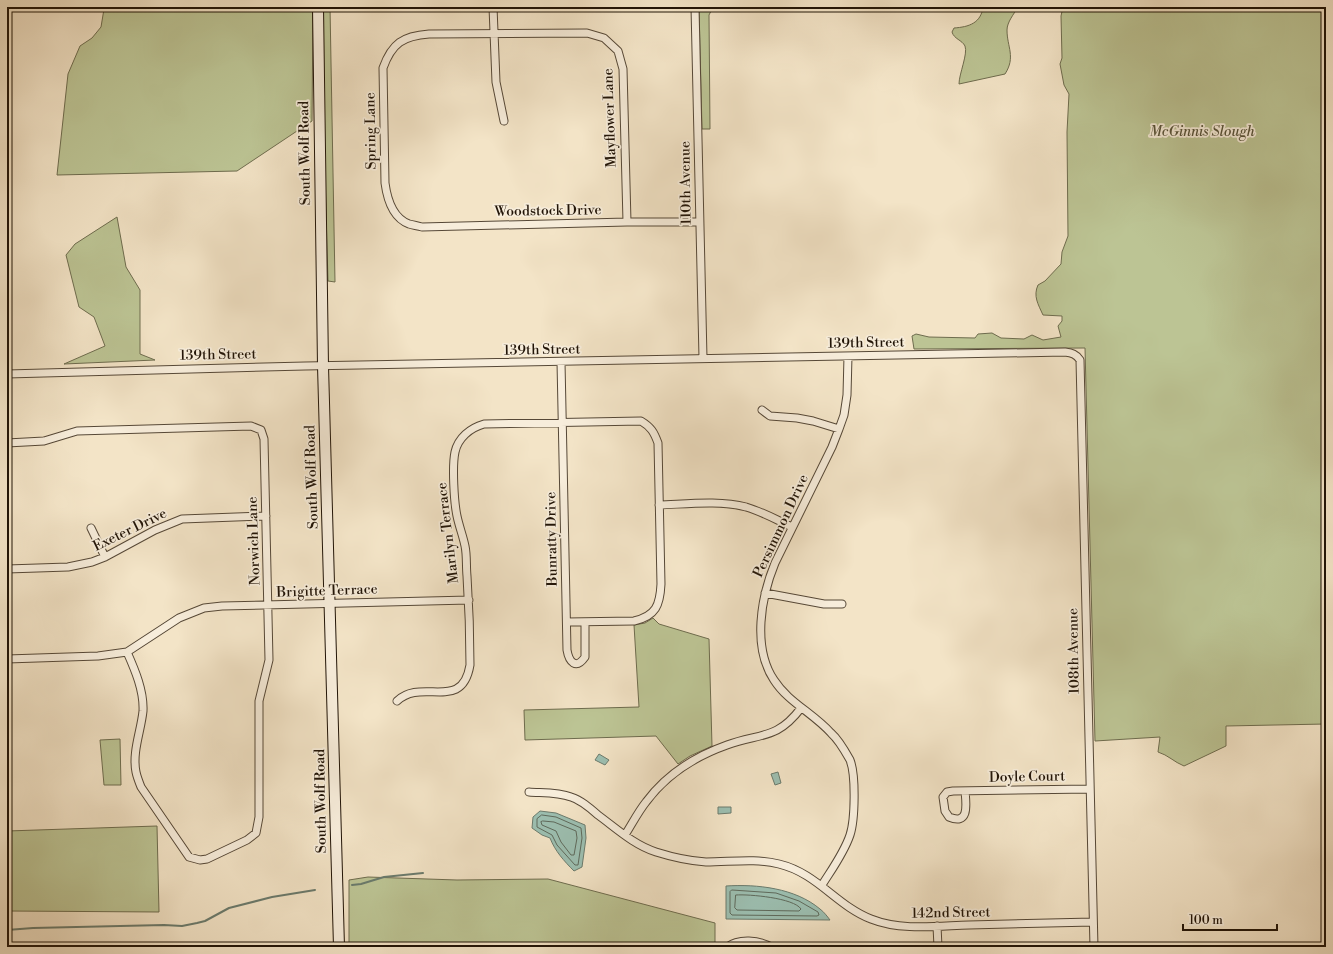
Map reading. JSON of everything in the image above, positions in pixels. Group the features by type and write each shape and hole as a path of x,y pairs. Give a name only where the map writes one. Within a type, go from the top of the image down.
{"main road":[{"name":"South Wolf Road","path":"318,7 323,366 339,947"}],"street":[{"path":"493,7 496,82 504,121"},
{"name":"110th Avenue","path":"695,7 703,358"},
{"name":"Mayflower Lane","path":"396,45 405,38 417,35 587,33 604,38 618,52 623,69 627,222"},
{"name":"Spring Lane","path":"396,45 388,55 383,68 387,197 399,217"},
{"name":"Woodstock Drive","path":"399,217 408,223 422,227 627,222 700,222"},
{"name":"139th Street","path":"7,374 703,358 1065,352 1077,355"},
{"name":"108th Avenue","path":"1077,355 1080,360 1094,947"},
{"name":"Persimmon Drive","path":"822,885 844,850 851,834 854,815 854,781 850,762 841,745 831,732 782,692 773,679 767,666 763,651 761,631 762,610 769,577 832,447 844,415 847,395 848,356"},
{"name":"Bunratty Drive","path":"561,362 568,658 571,662 576,664 582,662 585,657 585,622"},
{"path":"762,410 770,416 813,421 839,429"},
{"name":"Marilyn Terrace","path":"398,701 403,695 412,692 451,691 465,683 469,675 469,600 465,546 455,502 454,459 456,447 468,432 478,426 484,424 641,421 649,426 654,433 658,443 661,596 653,613 644,619 634,621 567,622"},
{"name":"Norwich Lane","path":"7,443 50,440 72,431 251,426 261,430 264,439 269,660 259,701 260,817 256,833 247,840 208,859 194,859 189,857 141,787 136,773 135,759 143,710 140,686 127,652"},
{"path":"659,505 723,504 745,507 765,514 792,527"},
{"name":"Exeter Drive","path":"7,569 80,566 105,557 155,530 182,519 266,516"},
{"path":"91,528 105,557"},
{"path":"765,593 824,604 842,604"},
{"name":"Brigitte Terrace","path":"7,659 98,656 127,652 179,618 204,608 222,606 469,600"},
{"path":"625,835 646,802 674,773 728,744 770,734 783,727 801,708"},
{"name":"Doyle Court","path":"965,791 1090,789"},
{"name":"142nd Street","path":"529,792 556,793 571,797 588,807 640,846 657,852 688,860 706,862 749,860 778,863 800,871 822,885 855,911 870,919 886,924 905,926 937,926 1093,922"},
{"path":"937,926 938,947"},
{"path":"727,947 733,943 740,942 765,944 771,947"}],"green space":[{"path":"101,7 313,7 312,121 237,171 57,175 68,74 80,46 92,38 101,27 104,9"},
{"path":"323,7 330,7 335,282 328,281 324,143"},
{"path":"699,7 713,7 709,15 710,129 702,129"},
{"path":"983,7 1018,7 1007,27 1010,62 1005,74 959,84 966,50 964,44 954,36 952,32 954,28 965,27 977,20 980,17"},
{"name":"McGinnis Slough","path":"1063,7 1326,7 1326,724 1226,726 1226,746 1184,766 1158,752 1160,737 1095,741 1085,348 914,349 912,336 916,334 929,337 975,338 978,334 992,333 1001,338 1024,339 1032,335 1043,340 1061,337 1058,326 1062,321 1062,316 1043,315 1039,307 1036,293 1038,285 1045,281 1061,264 1062,252 1068,236 1067,132 1069,94 1064,85 1060,64 1062,58 1061,16"},
{"path":"117,217 126,267 140,290 140,354 155,360 64,364 105,346 94,317 79,307 66,255 75,244"},
{"path":"653,618 659,624 709,639 712,746 690,756 678,764 656,736 525,740 524,710 639,707 634,625 645,623"},
{"path":"120,739 121,785 104,785 100,740"},
{"path":"157,826 159,912 7,911 7,831"},
{"path":"368,877 457,880 548,879 715,923 715,947 349,947 349,880"}],"water":[{"path":"599,754 609,760 605,765 595,760"},
{"path":"778,772 781,783 775,785 771,774"},
{"path":"718,807 731,807 731,813 718,814"},
{"path":"540,811 556,813 585,825 586,838 582,867 574,871 560,856 550,838 542,835 532,828 533,817"},
{"path":"726,886 763,887 787,892 810,902 821,910 830,920 726,919"}],"waterway":[{"path":"352,885 361,884 384,877 423,873"},
{"path":"7,930 164,925 182,926 205,921 229,908 272,897 315,890"}]}
